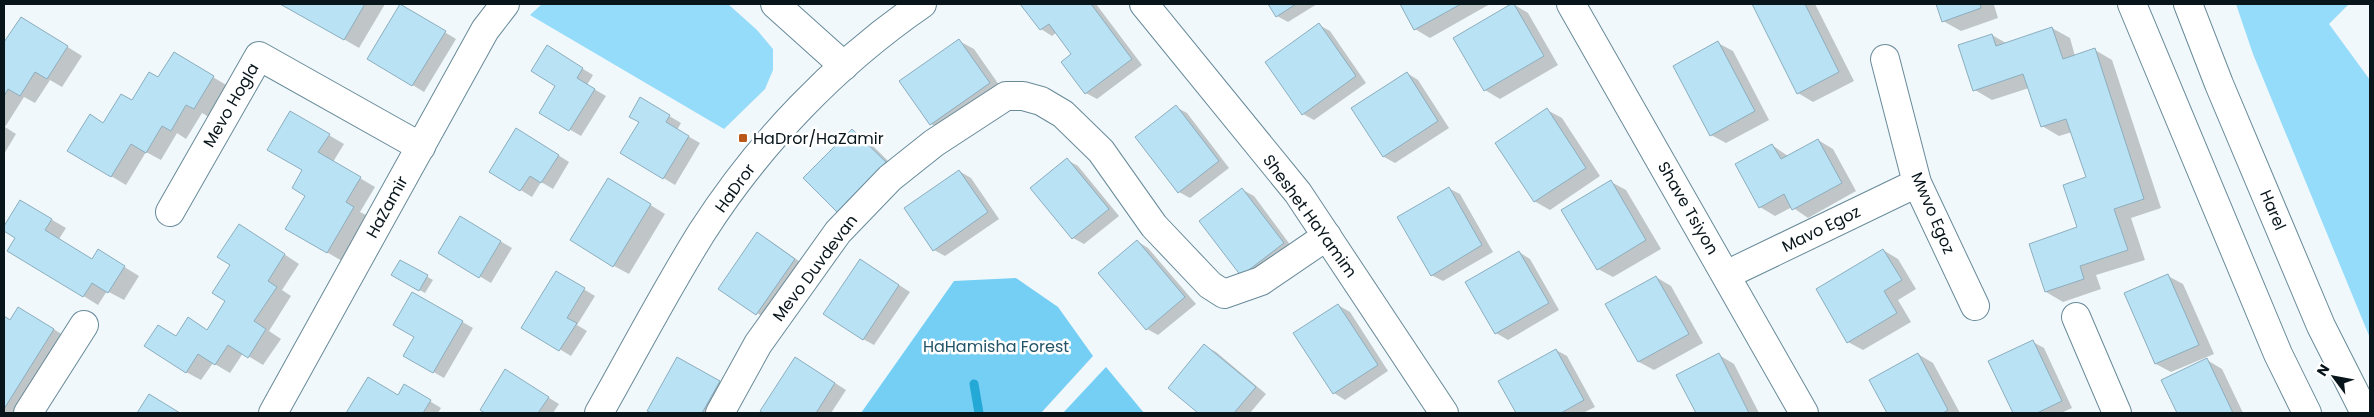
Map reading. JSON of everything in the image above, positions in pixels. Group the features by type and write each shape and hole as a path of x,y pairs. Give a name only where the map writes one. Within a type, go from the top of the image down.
{"street":[{"name":"HaZamir","path":"273,413 485,30 505,4"},
{"path":"775,4 844,66"},
{"name":"HaDror","path":"599,413 703,232 747,170 796,111 844,66 922,4"},
{"name":"Sheshet HaYamim","path":"1144,4 1298,193 1444,413"},
{"name":"Shave Tsiyon","path":"1571,4 1804,413"},
{"path":"2132,4 2278,354 2307,413"},
{"name":"Harel","path":"2188,4 2219,84 2322,326 2365,413"},
{"name":"Mevo Hogla","path":"170,212 259,56 421,147"},
{"name":"Mwvo Egoz","path":"1885,59 1917,183 1975,306"},
{"name":"Mevo Duvdevan","path":"720,413 758,344 838,232 890,178 934,143 1006,96 1022,96 1041,101 1063,114 1102,151 1154,226 1210,285 1224,294 1262,281 1327,236"},
{"name":"Mavo Egoz","path":"1726,275 1917,183"},
{"path":"2076,317 2116,413"},
{"path":"28,413 84,325"}],"shaded area":[{"path":"542,4 728,4 757,30 773,49 773,70 765,89 724,129 530,15"},
{"path":"2236,4 2349,4 2329,24 2370,80 2370,338 2253,54"}],"green space":[{"name":"HaHamisha Forest","path":"1016,278 1058,307 1093,356 1041,413 861,413 954,281"},
{"path":"1106,367 1144,413 1063,413"}],"building":[{"path":"280,4 365,4 344,40"},
{"path":"400,4 446,31 412,86 367,59"},
{"path":"1020,4 1091,4 1132,59 1085,94 1061,62 1071,54 1049,24 1040,30"},
{"path":"1268,4 1296,4 1276,17"},
{"path":"1400,4 1461,4 1414,30"},
{"path":"1514,4 1544,56 1484,91 1453,38"},
{"path":"1752,4 1805,4 1839,72 1797,94"},
{"path":"1936,4 1980,4 1981,8 1942,22"},
{"path":"21,17 68,46 47,79 35,72 20,96 8,89 4,96 4,42"},
{"path":"1319,23 1356,76 1302,115 1265,62"},
{"path":"2052,27 2063,59 2095,48 2144,199 2114,209 2128,250 2080,266 2084,279 2045,292 2029,244 2077,227 2063,185 2086,177 2066,119 2041,127 2023,74 1973,91 1958,45 1992,34 1996,46"},
{"path":"959,39 990,83 930,125 899,81"},
{"path":"1718,41 1755,111 1710,136 1673,66"},
{"path":"547,45 583,68 577,78 595,89 569,131 539,113 555,86 531,71"},
{"path":"174,52 214,76 194,109 186,105 171,131 162,126 146,153 131,144 111,177 67,151 90,114 103,123 121,94 132,100 149,72 158,77"},
{"path":"1407,72 1438,121 1383,157 1351,108"},
{"path":"640,97 670,115 666,122 689,136 663,179 620,153 639,122 629,117"},
{"path":"1176,105 1219,161 1178,193 1135,137"},
{"path":"1547,108 1586,168 1534,202 1495,143"},
{"path":"290,111 330,134 318,152 361,177 346,202 354,207 327,253 285,229 305,196 292,188 302,170 267,150"},
{"path":"516,128 559,155 541,183 530,176 520,191 489,172"},
{"path":"852,129 886,162 837,212 803,178"},
{"path":"1818,139 1842,183 1792,210 1784,194 1759,208 1735,164 1772,144 1781,159"},
{"path":"1067,158 1109,209 1072,239 1030,188"},
{"path":"959,170 988,212 933,251 904,208"},
{"path":"608,178 651,204 613,267 570,240"},
{"path":"1611,180 1646,240 1597,270 1561,210"},
{"path":"1449,187 1482,245 1431,276 1397,217"},
{"path":"1242,188 1284,243 1241,276 1199,221"},
{"path":"20,200 52,219 45,230 92,259 98,249 125,266 108,293 92,283 83,297 7,251 15,238 4,231 4,226"},
{"path":"460,216 501,241 479,278 438,253"},
{"path":"239,224 285,254 268,281 277,287 254,321 266,329 248,358 228,345 215,365 198,354 186,373 144,346 158,325 176,336 188,317 207,330 225,301 212,293 230,265 217,257"},
{"path":"757,232 795,259 756,315 718,289"},
{"path":"1137,240 1185,297 1146,330 1098,273"},
{"path":"1883,249 1902,280 1884,291 1897,313 1847,343 1816,289"},
{"path":"1519,251 1549,303 1495,334 1465,282"},
{"path":"860,259 899,285 863,340 823,314"},
{"path":"400,260 428,275 419,291 391,275"},
{"path":"556,271 585,288 567,318 577,323 559,351 521,328"},
{"path":"2168,274 2199,345 2155,364 2124,293"},
{"path":"1656,276 1689,334 1638,362 1605,304"},
{"path":"412,292 463,321 433,373 403,356 414,337 393,325"},
{"path":"1338,304 1378,365 1333,394 1293,333"},
{"path":"18,307 54,329 4,409 4,316 10,320"},
{"path":"2033,340 2062,401 2037,413 2013,413 1988,361"},
{"path":"1204,344 1256,387 1234,413 1198,413 1168,388"},
{"path":"1556,349 1584,400 1561,413 1516,413 1498,381"},
{"path":"1719,353 1749,413 1696,413 1676,375"},
{"path":"1918,353 1948,410 1943,413 1887,413 1869,380"},
{"path":"677,357 720,381 702,413 652,413 647,411"},
{"path":"795,357 835,383 816,413 763,413 760,411"},
{"path":"2207,358 2233,413 2177,413 2161,380"},
{"path":"505,369 549,397 538,413 485,413 480,410"},
{"path":"368,377 398,395 404,384 431,400 423,413 346,413"},
{"path":"149,394 180,413 137,413"}],"waterway":[{"path":"974,384 979,413"}],"place":[{"name":"HaDror/HaZamir","path":"743,138"}]}
